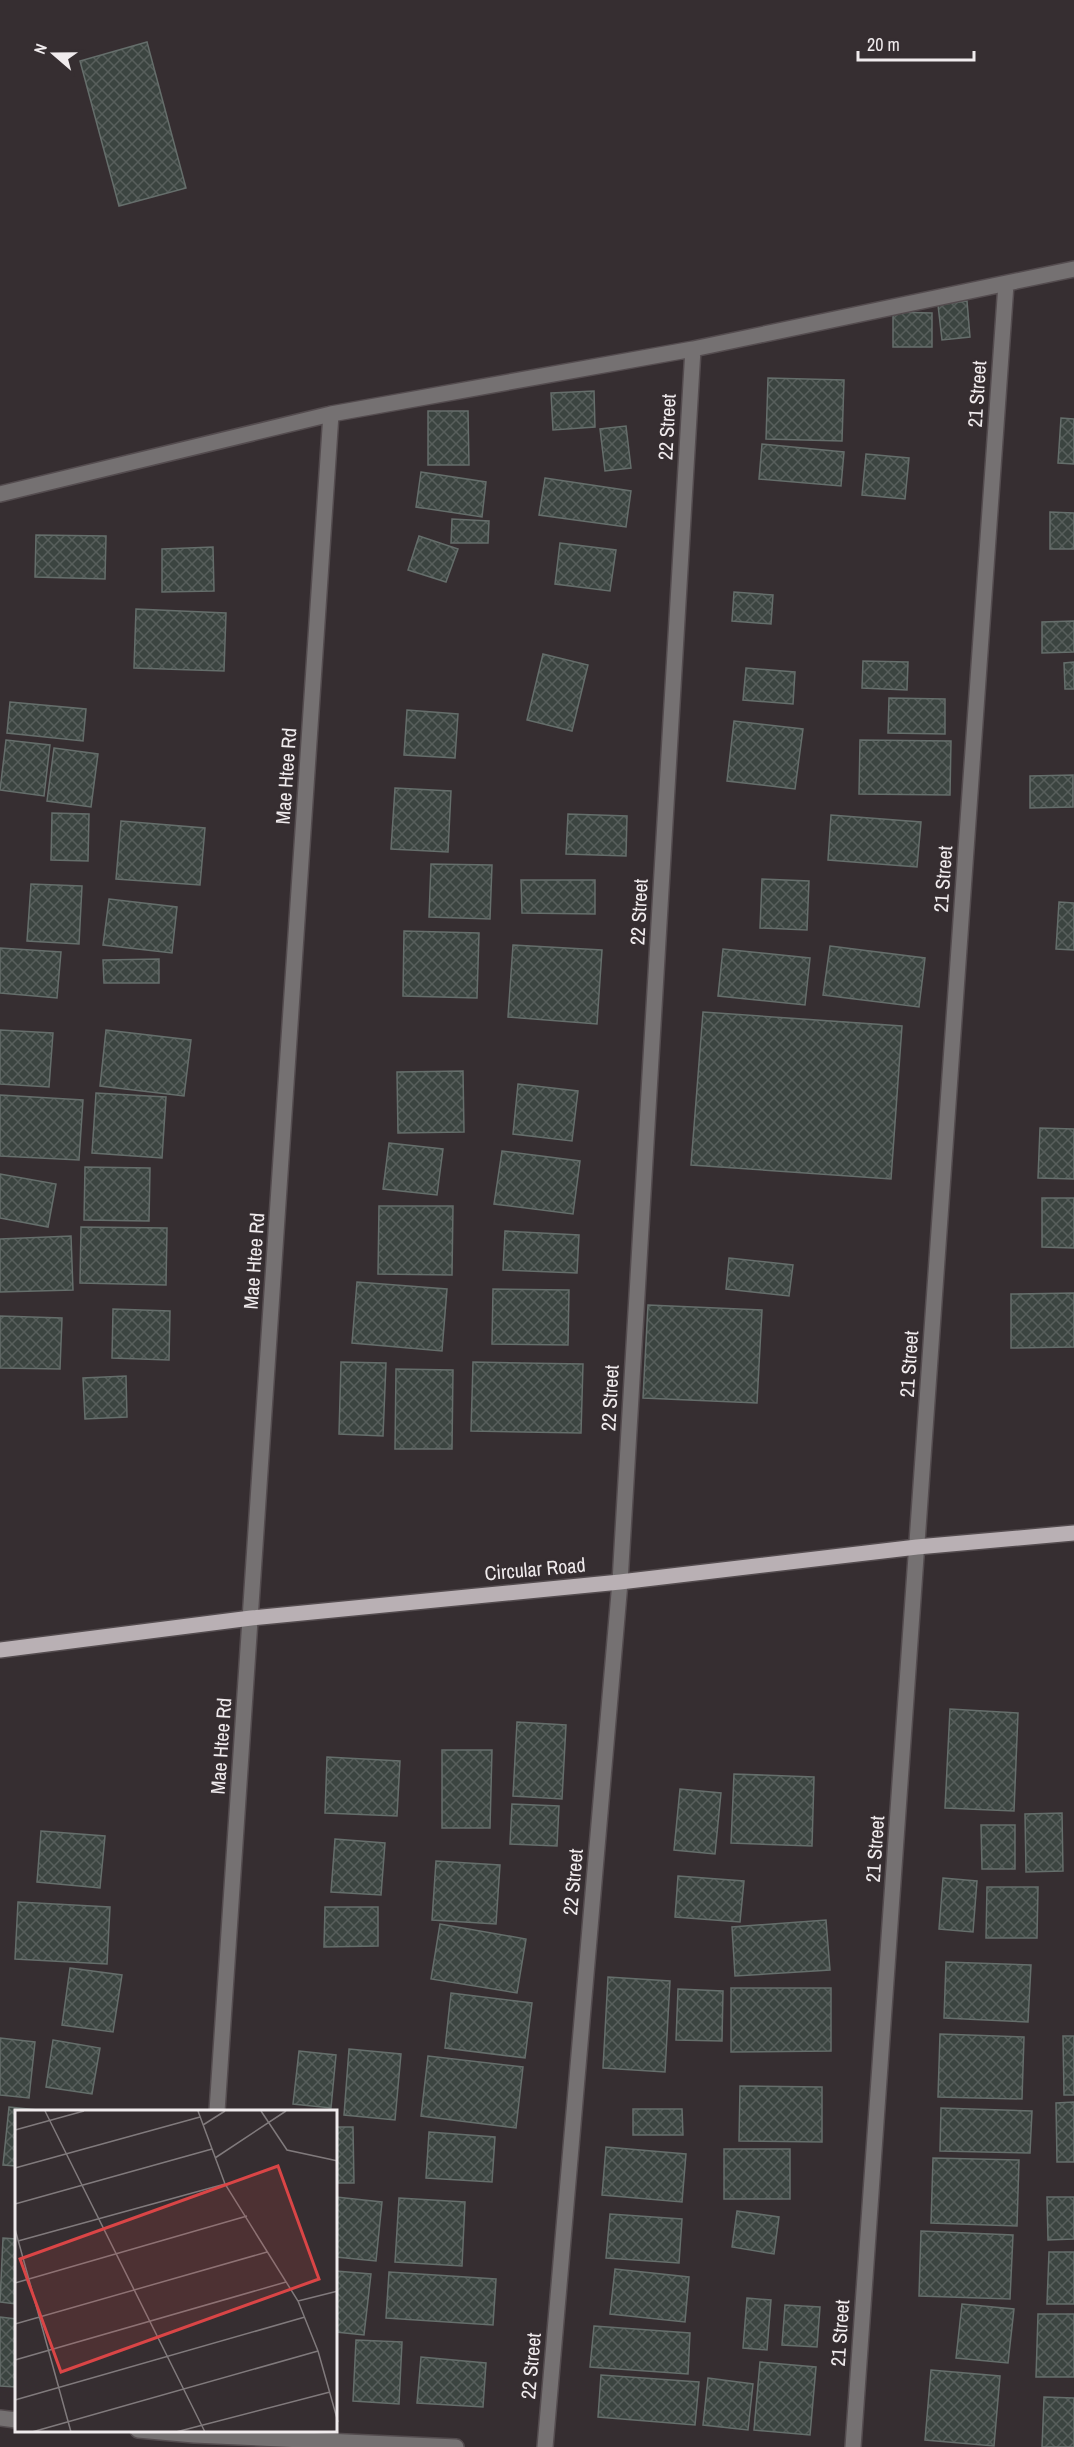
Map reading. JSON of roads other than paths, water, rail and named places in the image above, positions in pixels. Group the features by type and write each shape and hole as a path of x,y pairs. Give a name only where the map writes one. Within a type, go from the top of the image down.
{"main road":[{"name":"Circular Road","path":"0,1650 251,1618 620,1582 917,1546 1074,1533"}],"street":[{"path":"0,494 331,414 693,349 1074,269"},
{"name":"21 Street","path":"853,2447 1006,284"},
{"name":"22 Street","path":"544,2447 620,1582 693,349"},
{"name":"Mae Htee Rd","path":"217,2110 331,414"},
{"path":"0,2418 15,2420"},
{"path":"152,2432 194,2438 456,2447"}]}
